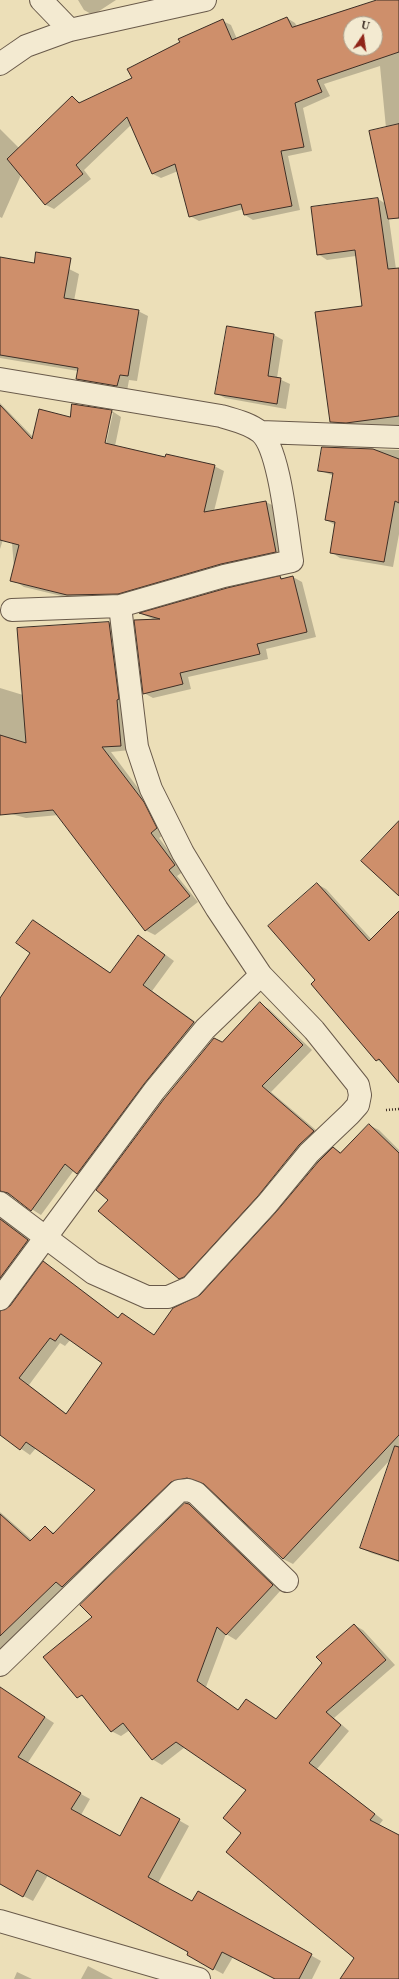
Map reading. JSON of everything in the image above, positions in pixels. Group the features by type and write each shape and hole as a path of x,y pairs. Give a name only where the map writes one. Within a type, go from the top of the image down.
{"street":[{"path":"41,0 70,30"},
{"path":"2,59 26,46 70,30 205,0"},
{"path":"0,379 221,416 246,424 261,432 399,437"},
{"path":"12,610 120,606 224,576 292,561 275,458 261,432"},
{"path":"0,1203 93,1273 147,1297 168,1297 191,1287 267,1204 309,1153 358,1104 360,1095 358,1085 314,1030 261,975 217,909 183,853 151,788 137,747 120,606"},
{"path":"0,1299 154,1090 204,1029 261,975"},
{"path":"0,1665 179,1491 188,1490 196,1494 287,1581"},
{"path":"0,1921 199,1979"}],"building":[{"path":"377,0 399,0 399,52 317,80 322,92 295,103 304,147 281,151 292,206 244,215 241,204 189,217 175,164 152,174 127,117 76,165 83,174 45,205 7,159 72,96 79,103 132,78 127,69 180,42 178,39 223,19 232,40 287,17 292,27"},
{"path":"399,124 399,218 388,219 369,131"},
{"path":"378,198 388,269 399,268 399,416 346,423 330,422 315,312 362,306 355,250 317,255 311,207"},
{"path":"36,252 71,258 64,298 139,310 128,376 120,375 117,386 76,379 78,368 0,355 0,257 34,263"},
{"path":"227,326 274,334 268,376 281,378 277,404 215,394"},
{"path":"72,404 112,410 105,443 165,457 166,454 215,465 204,512 266,501 276,552 221,564 118,594 67,595 10,581 19,545 0,540 0,405 32,439 39,409 70,417"},
{"path":"322,447 373,449 399,459 399,503 395,501 384,562 330,553 335,522 325,520 333,473 318,471"},
{"path":"280,576 281,579 293,576 307,632 257,644 260,654 180,673 183,684 143,694 134,620 160,619 139,613 227,588"},
{"path":"109,622 119,699 117,700 121,746 102,747 144,802 157,828 151,833 175,865 169,870 190,896 145,931 53,810 0,815 0,735 26,743 17,628"},
{"path":"399,821 399,896 361,861"},
{"path":"317,883 369,941 399,911 399,1083 379,1059 376,1061 311,984 315,980 268,926"},
{"path":"33,920 110,973 138,935 165,955 143,985 194,1022 144,1084 77,1174 65,1164 31,1211 8,1193 0,1191 0,998 30,953 16,943"},
{"path":"260,1002 303,1045 262,1086 314,1131 299,1145 258,1196 184,1277 179,1279 98,1211 108,1200 96,1190 164,1099 214,1038 222,1042"},
{"path":"369,1124 399,1153 399,1435 283,1559 204,1484 187,1478 171,1482 62,1587 56,1582 0,1636 0,1514 30,1541 45,1526 53,1534 95,1490 26,1442 20,1450 0,1435 0,1311 10,1306 43,1261 118,1318 122,1313 154,1335 173,1308 200,1295 333,1147 340,1153","holes":["61,1334 102,1363 66,1414 19,1378 50,1338 55,1341"]},
{"path":"0,1219 28,1240 0,1278"},
{"path":"395,1446 399,1447 399,1561 360,1548"},
{"path":"185,1503 189,1504 273,1585 226,1635 217,1627 197,1681 238,1710 246,1699 276,1719 322,1663 316,1657 354,1624 386,1660 326,1712 341,1725 309,1763 375,1814 370,1820 399,1835 399,1979 340,1979 354,1958 226,1852 241,1833 223,1818 246,1790 176,1742 152,1760 123,1723 111,1732 82,1695 77,1698 43,1657 92,1617 80,1605"},
{"path":"0,1687 45,1717 18,1757 81,1793 71,1809 120,1836 141,1797 180,1819 148,1877 192,1901 198,1891 312,1954 299,1979 275,1979 222,1952 213,1970 187,1955 188,1952 37,1870 23,1897 0,1884"}]}
